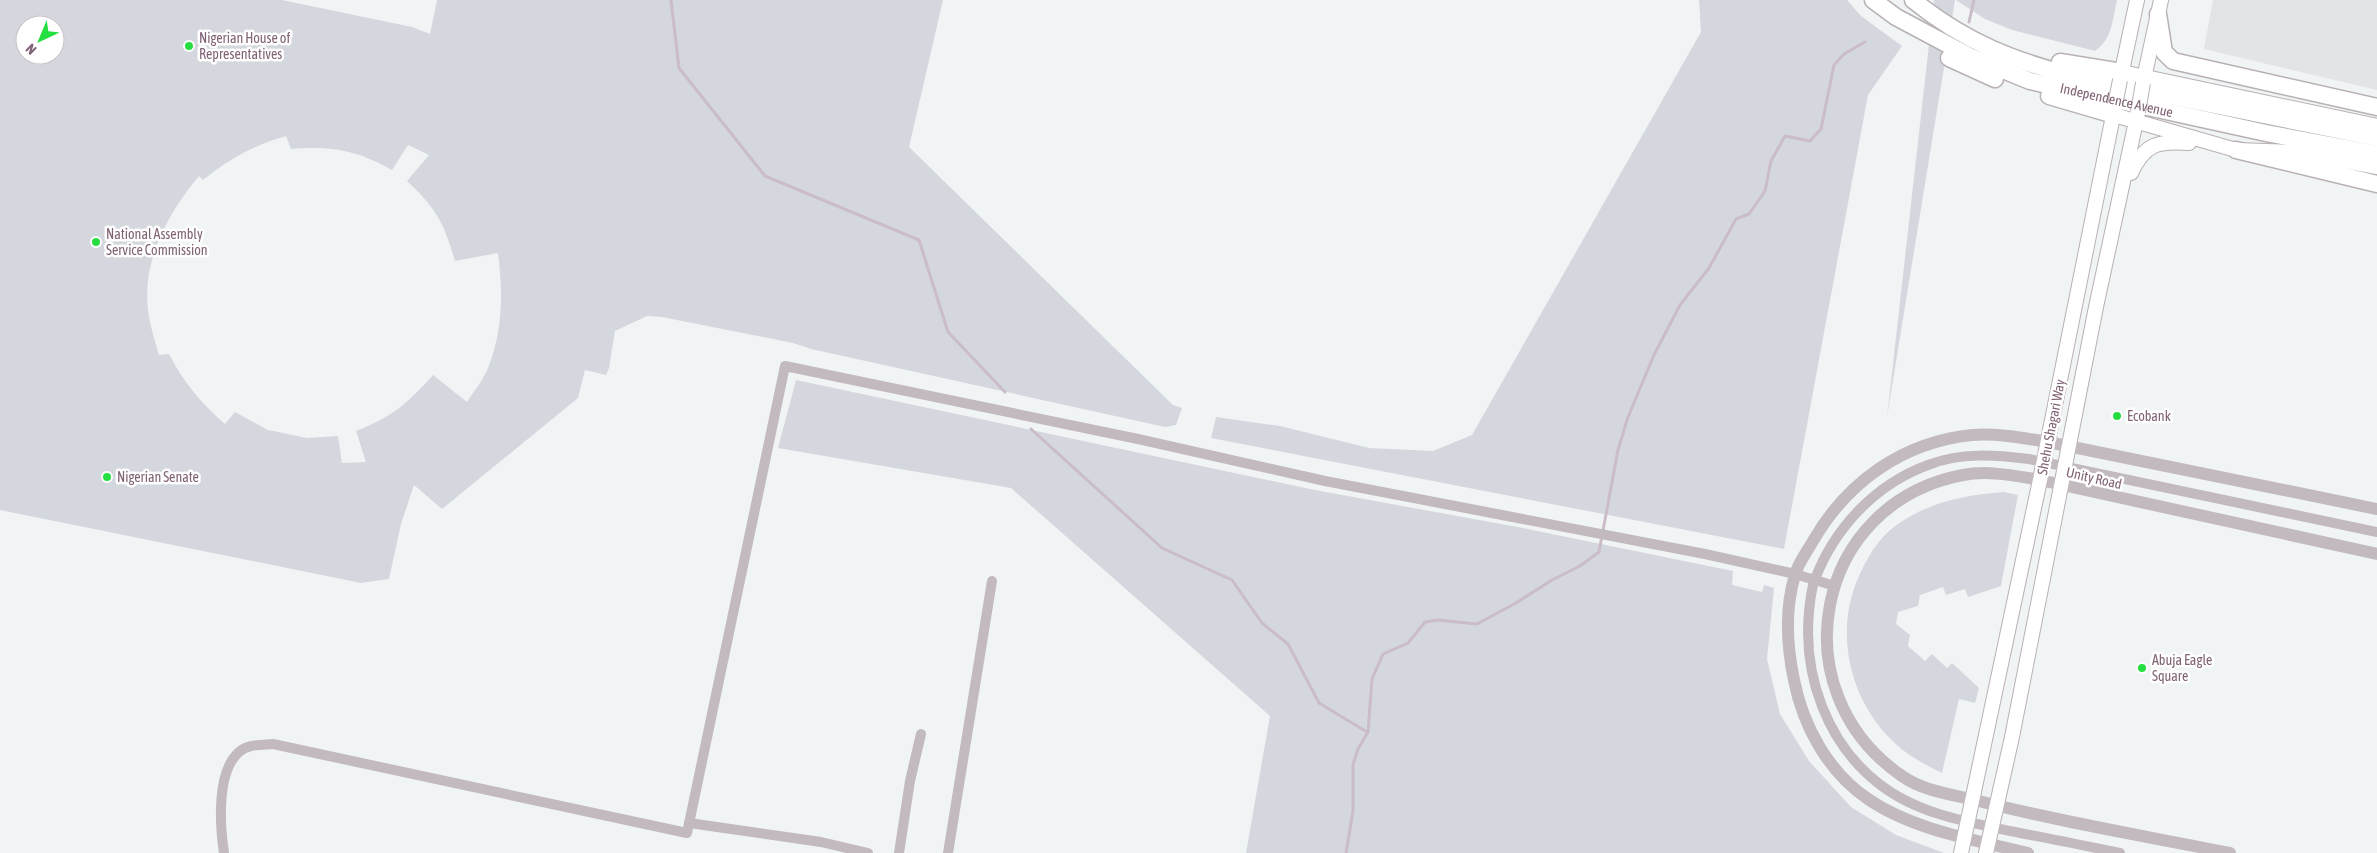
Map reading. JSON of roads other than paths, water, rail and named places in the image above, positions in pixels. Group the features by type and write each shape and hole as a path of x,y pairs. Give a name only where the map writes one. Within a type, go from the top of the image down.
{"main road":[{"name":"Independence Avenue","path":"1873,0 1896,17 1971,57 2030,81 2231,125 2377,154"},
{"name":"Independence Avenue","path":"1913,0 1927,11 1980,44 2034,66 2089,80 2377,138"},
{"path":"1918,0 1978,33 2023,52 2121,76"},
{"name":"Shehu Shagari Way","path":"1961,853 1974,800 2044,462 2137,0"},
{"path":"2160,7 2164,52 2173,61 2377,106"},
{"name":"Shehu Shagari Way","path":"1987,848 2066,467 2096,307 2160,7"},
{"path":"1896,17 1932,47 1972,70 2019,88 2115,110"},
{"name":"Independence Avenue","path":"2121,76 2377,126"},
{"name":"Independence Avenue","path":"2115,110 2137,116 2214,145 2236,150 2293,152 2377,167"},
{"path":"2122,189 2136,160 2152,146 2171,142 2214,145"},
{"path":"2236,150 2377,184"}],"street":[{"path":"224,853 220,818 222,790 231,764 239,752 252,745 273,744 687,833 785,366 1138,439 1261,468 1684,550 1795,574 1834,586"},
{"name":"Unity Road","path":"2028,853 1987,848 1965,836 1889,812 1866,798 1848,783 1822,750 1805,720 1790,662 1788,629 1795,574 1827,516 1840,501 1870,473 1910,450 1973,435 1998,435 2070,446 2377,509"},
{"name":"Unity Road","path":"2120,853 1968,822 1923,808 1899,797 1878,784 1846,750 1824,712 1815,687 1809,659 1807,629 1814,580 1833,544 1852,516 1873,497 1902,477 1929,464 1974,455 1994,455 2044,462 2377,532"},
{"name":"Unity Road","path":"2230,853 1996,806 1929,789 1904,778 1883,762 1860,738 1844,713 1833,684 1826,633 1834,586 1861,537 1874,522 1907,497 1941,482 1963,475 1985,473 2008,474 2040,480 2377,554"},
{"path":"948,853 992,582"},
{"path":"899,853 910,782 921,734"},
{"path":"689,823 821,842 868,853"}],"waterway":[{"path":"671,0 679,68 765,176 919,240 948,332 1005,392"},
{"path":"1969,22 1974,0"},
{"path":"1346,853 1353,811 1353,765 1358,749 1368,732 1372,679 1383,654 1408,643 1425,622 1438,620 1477,624 1516,603 1552,580 1580,566 1599,552 1618,450 1628,417 1654,355 1680,305 1709,268 1736,219 1749,214 1765,191 1771,161 1785,136 1810,141 1821,129 1834,65 1844,54 1865,42"},
{"path":"1031,429 1162,548 1232,580 1262,623 1288,644 1319,703 1367,732"}],"place":[{"name":"Nigerian House of Representatives","path":"189,46"},
{"name":"National Assembly Service Commission","path":"96,242"},
{"name":"Ecobank","path":"2117,416"},
{"name":"Nigerian Senate","path":"107,477"},
{"name":"Abuja Eagle Square","path":"2142,668"}]}
